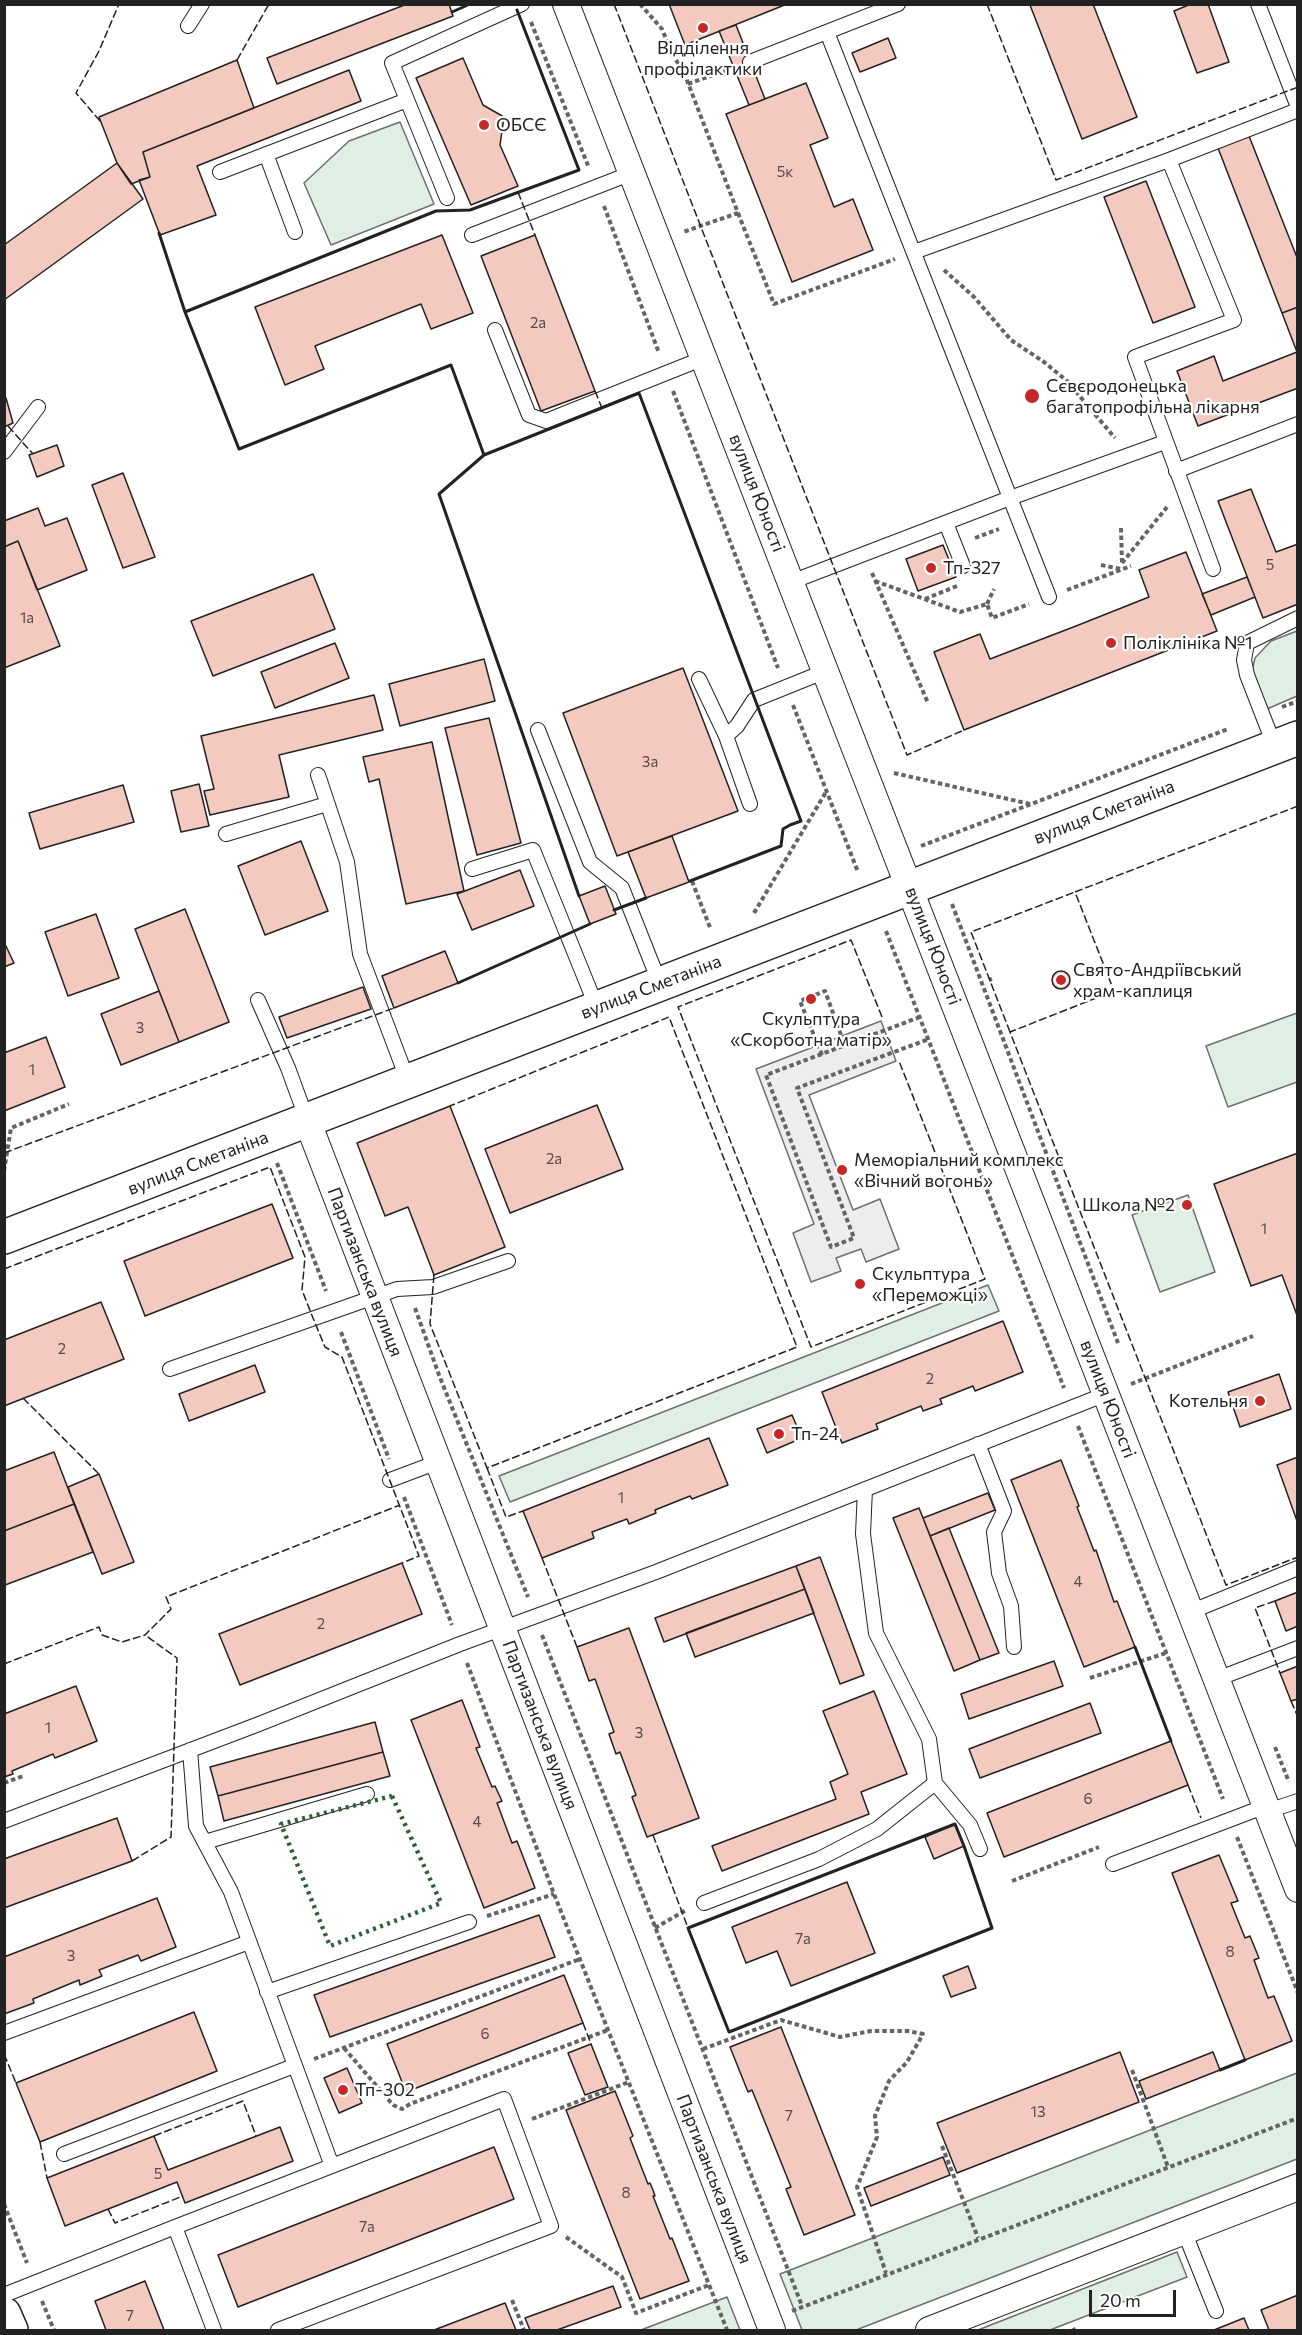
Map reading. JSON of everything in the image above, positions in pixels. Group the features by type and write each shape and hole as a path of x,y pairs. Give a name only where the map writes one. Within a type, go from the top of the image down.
{"street":[{"name":"вулиця Юності","path":"566,4 1298,1888"},
{"name":"вулиця Сметаніна","path":"4,1237 1286,742"},
{"name":"Партизанська вулиця","path":"307,1120 386,1292 438,1462 770,2326"},
{"path":"928,2331 1298,2187"},
{"path":"4,2314 11,2331"}],"lane":[{"path":"188,26 202,4"},
{"path":"750,62 898,4"},
{"path":"914,252 1169,160 1298,108 1258,4"},
{"path":"447,198 392,63 525,10"},
{"path":"827,32 1049,597"},
{"path":"220,172 407,100"},
{"path":"266,154 295,231"},
{"path":"1169,160 1234,320 1136,357 1165,442 1214,569"},
{"path":"472,235 632,174"},
{"path":"495,330 529,415 546,421 704,358"},
{"path":"4,452 38,407"},
{"path":"1176,471 1298,424"},
{"path":"791,582 1010,498 1165,442"},
{"path":"946,523 963,566"},
{"path":"1286,742 1248,675 1244,660 1248,643 1298,618"},
{"path":"726,736 737,726 754,700 826,671"},
{"path":"699,679 726,736 750,804"},
{"path":"538,730 590,862 622,888 660,984"},
{"path":"318,775 347,862 360,954 408,1081"},
{"path":"226,834 327,804"},
{"path":"472,869 533,850 597,1008"},
{"path":"258,1000 288,1068 307,1120"},
{"path":"170,1369 386,1292 433,1287 508,1261"},
{"path":"4,1821 460,1644 656,1572 1106,1394"},
{"path":"978,1444 1004,1511 994,1532 999,1573 1011,1606 1014,1647"},
{"path":"393,1478 438,1462"},
{"path":"866,1489 863,1534 876,1633 929,1739 935,1783 970,1825 980,1849"},
{"path":"1190,1612 1298,1568"},
{"path":"1217,1679 1298,1648"},
{"path":"190,1750 196,1826 231,1892 332,2166"},
{"path":"704,1902 838,1849 877,1828 935,1783"},
{"path":"205,1842 367,1794"},
{"path":"1113,1864 1230,1819 1297,1801"},
{"path":"267,1992 469,1922"},
{"path":"4,2033 249,1942"},
{"path":"64,2154 294,2066"},
{"path":"4,2295 504,2099 551,2226 278,2331"},
{"path":"175,2227 214,2331"},
{"path":"1184,2231 1216,2312"}],"path":[{"path":"640,4 662,29 673,56 683,70 774,304 914,252 947,272 974,297 1011,340 1067,381 1130,454"},
{"path":"525,10 597,187 858,872"},
{"path":"688,84 734,68"},
{"path":"682,232 738,213"},
{"path":"1122,563 1183,488"},
{"path":"956,546 1019,520"},
{"path":"1121,528 1122,569"},
{"path":"864,555 928,703"},
{"path":"1101,565 1122,569"},
{"path":"994,589 987,604 992,618 1131,567"},
{"path":"875,581 960,612 987,604"},
{"path":"891,772 1031,804"},
{"path":"754,913 826,792"},
{"path":"929,843 1121,1350"},
{"path":"692,881 711,930"},
{"path":"883,920 1298,1993"},
{"path":"822,1055 800,1000 825,991 845,1046"},
{"path":"920,1017 766,1076 831,1247 854,1238 797,1088 928,1039"},
{"path":"4,1171 11,1128 69,1104"},
{"path":"275,1157 393,1478 460,1644 554,1894 727,2331"},
{"path":"386,1292 413,1303 802,2306"},
{"path":"1106,1394 1253,1336"},
{"path":"1129,1372 1134,1383"},
{"path":"1090,1678 1166,1653"},
{"path":"1275,1746 1297,1801"},
{"path":"4,1783 23,1776"},
{"path":"469,1922 554,1894"},
{"path":"655,1928 681,1912 704,1902"},
{"path":"294,2066 580,1959"},
{"path":"702,2049 781,2020 840,2037 871,2031 908,2031 923,2034 907,2062 889,2081 875,2116 877,2137 856,2187 886,2273"},
{"path":"344,2048 393,2104 402,2109 608,2030"},
{"path":"1132,2070 1168,2167"},
{"path":"515,2125 629,2082"},
{"path":"770,2326 802,2306 1298,2118"},
{"path":"942,2146 978,2238"},
{"path":"551,2226 622,2277 636,2313 710,2285"},
{"path":"512,2300 524,2331"}],"green space":[{"path":"400,122 434,204 331,245 304,183 349,141"},
{"path":"1297,631 1297,696 1267,709 1252,671 1255,658 1271,641"},
{"path":"1297,1013 1297,1082 1228,1107 1206,1046"},
{"path":"1188,1195 1215,1272 1160,1292 1132,1215"},
{"path":"988,1285 999,1311 510,1502 499,1476"},
{"path":"1297,2073 1297,2159 856,2330 802,2330 780,2274"},
{"path":"1177,2252 1187,2277 1050,2330 978,2330"},
{"path":"727,2297 740,2330 641,2330"}],"shaded area":[{"path":"881,1021 896,1061 809,1095 853,1210 880,1199 899,1249 866,1262 861,1249 836,1258 841,1271 811,1282 793,1233 814,1224 756,1069"}],"building":[{"path":"407,4 449,4 453,16 277,84 267,58"},
{"name":"Відділення профілактики","path":"669,4 787,4 685,45"},
{"path":"1093,4 1137,117 1082,139 1030,5"},
{"path":"1191,4 1208,4 1229,62 1197,73 1174,11"},
{"path":"736,25 765,99 749,105 719,31"},
{"path":"888,38 896,58 860,72 852,53"},
{"path":"463,58 483,105 504,117 500,145 518,186 471,205 416,78"},
{"path":"237,60 254,108 143,152 150,177 131,184 117,163 99,117"},
{"path":"349,70 361,101 197,166 216,215 160,235 139,180 150,177 143,152"},
{"path":"806,83 828,138 810,145 834,207 853,199 873,250 792,282 726,114"},
{"path":"1249,136 1298,260 1298,307 1282,313 1218,148"},
{"path":"117,163 143,199 4,300 4,245"},
{"path":"1146,181 1195,307 1153,323 1104,197"},
{"path":"442,235 473,313 431,329 421,304 315,346 324,369 285,385 255,307"},
{"path":"535,235 595,391 541,411 481,256"},
{"path":"1298,307 1298,388 1198,426 1177,371 1214,356 1223,381 1297,352 1282,313"},
{"path":"6,398 13,423 4,427 4,399"},
{"path":"57,445 64,466 37,477 29,455"},
{"path":"123,473 155,557 123,568 92,485"},
{"name":"Поліклініка №1","path":"1251,489 1276,552 1298,544 1298,604 1263,618 1218,501"},
{"path":"38,508 45,526 67,518 87,570 37,590 18,541 4,547 4,521"},
{"path":"18,541 60,646 4,668 4,547"},
{"name":"Тп-327","path":"943,545 956,577 918,591 906,559"},
{"name":"Поліклініка №1","path":"1186,552 1217,631 964,730 934,652 980,634 990,659 1076,626 1149,597 1139,570"},
{"path":"313,574 335,629 213,676 191,621"},
{"path":"1247,577 1255,597 1211,615 1202,594"},
{"path":"335,643 349,678 275,708 261,672"},
{"path":"484,659 495,701 400,726 389,684"},
{"path":"683,668 738,811 617,856 563,713"},
{"path":"374,695 383,730 279,755 289,797 210,815 204,791 214,789 201,736"},
{"path":"489,718 521,843 477,855 445,728"},
{"path":"432,742 464,891 406,904 379,779 369,782 363,757"},
{"path":"199,784 209,826 181,832 171,791"},
{"path":"123,785 134,822 40,849 29,813"},
{"path":"672,836 689,882 646,898 628,852"},
{"path":"301,841 328,911 265,935 238,866"},
{"path":"520,870 534,906 472,930 457,894"},
{"path":"605,886 616,914 590,924 579,896"},
{"path":"185,909 229,1022 179,1042 135,929"},
{"path":"96,914 119,978 68,996 45,932"},
{"path":"4,942 14,963 4,967"},
{"path":"445,951 458,983 394,1008 382,976"},
{"name":"Свято-Андріївський храм-каплиця","path":"1061,971 1068,973 1070,980 1068,987 1061,989 1054,987 1052,980 1054,973"},
{"path":"363,987 371,1009 287,1038 279,1017"},
{"path":"159,991 179,1042 121,1065 101,1014"},
{"path":"46,1037 65,1087 4,1111 4,1053"},
{"path":"597,1105 623,1169 510,1213 485,1149"},
{"path":"450,1106 505,1247 434,1275 408,1207 385,1216 357,1143"},
{"path":"1298,1153 1298,1318 1282,1275 1251,1286 1214,1184"},
{"path":"272,1204 293,1258 145,1316 124,1261"},
{"path":"101,1302 124,1359 4,1406 4,1340"},
{"path":"1003,1321 1023,1372 975,1391 973,1386 940,1399 942,1404 923,1411 921,1406 876,1424 878,1429 842,1443 822,1392"},
{"path":"255,1365 265,1392 189,1421 179,1394"},
{"name":"Котельня","path":"1279,1374 1291,1409 1240,1427 1228,1392"},
{"name":"Тп-24","path":"792,1415 802,1438 767,1453 757,1429"},
{"path":"709,1438 728,1485 692,1499 690,1496 655,1510 656,1513 629,1524 627,1519 592,1532 594,1538 542,1558 523,1511"},
{"path":"54,1452 74,1504 4,1531 4,1471"},
{"path":"1298,1457 1298,1521 1297,1521 1277,1465"},
{"path":"1061,1460 1114,1602 1117,1601 1135,1647 1084,1667 1011,1480"},
{"path":"99,1474 134,1562 102,1574 68,1487"},
{"path":"988,1493 995,1510 930,1536 923,1518"},
{"path":"74,1504 93,1552 5,1585 4,1531"},
{"path":"919,1508 980,1660 954,1671 893,1518"},
{"path":"949,1528 999,1653 980,1660 930,1536"},
{"path":"820,1557 864,1675 840,1684 796,1566"},
{"path":"402,1563 422,1614 240,1685 219,1634"},
{"path":"796,1566 805,1589 664,1642 655,1618"},
{"path":"805,1589 814,1613 695,1657 686,1633"},
{"path":"1298,1592 1298,1626 1286,1631 1275,1601"},
{"path":"629,1628 699,1818 647,1837 632,1797 636,1795 620,1752 616,1754 609,1734 614,1732 595,1679 589,1681 577,1647"},
{"path":"1054,1661 1063,1686 969,1719 961,1694"},
{"path":"1298,1666 1298,1699 1291,1701 1280,1673"},
{"path":"76,1686 97,1741 55,1758 53,1754 12,1771 13,1774 4,1777 4,1714"},
{"path":"874,1691 907,1774 861,1792 869,1814 722,1871 712,1846 836,1799 830,1782 848,1774 823,1711"},
{"path":"462,1700 480,1747 476,1748 492,1787 495,1786 502,1801 497,1803 512,1843 517,1841 535,1888 484,1908 411,1720"},
{"path":"1090,1703 1101,1733 980,1778 969,1749"},
{"path":"375,1722 383,1752 218,1796 210,1767"},
{"path":"1171,1741 1188,1785 1004,1857 987,1813"},
{"path":"383,1752 390,1776 224,1821 218,1796"},
{"path":"117,1818 132,1861 4,1908 4,1859"},
{"path":"955,1824 964,1846 934,1859 925,1837"},
{"path":"1219,1855 1238,1901 1231,1903 1245,1938 1250,1936 1259,1958 1254,1960 1268,1998 1274,1996 1292,2041 1245,2060 1172,1873"},
{"path":"847,1882 875,1953 791,1986 777,1951 746,1963 732,1927"},
{"path":"157,1898 176,1947 141,1961 138,1955 99,1970 102,1976 80,1985 79,1980 33,1999 34,2003 4,2014 4,1957"},
{"path":"539,1915 555,1957 330,2037 314,1995"},
{"path":"968,1966 976,1988 951,1997 943,1976"},
{"path":"564,1975 583,2023 406,2092 387,2044"},
{"path":"194,2012 217,2071 40,2142 16,2083"},
{"path":"781,2027 855,2215 804,2235 786,2189 791,2187 752,2090 748,2092 730,2047"},
{"path":"591,2044 608,2087 585,2095 568,2053"},
{"path":"1120,2052 1139,2102 957,2173 937,2123"},
{"path":"1213,2052 1220,2070 1146,2099 1139,2081"},
{"name":"Тп-302","path":"347,2068 362,2103 339,2113 324,2078"},
{"path":"615,2091 633,2136 630,2138 689,2281 640,2299 566,2110"},
{"path":"280,2127 293,2161 185,2203 177,2182 65,2226 47,2178 154,2136 168,2170"},
{"path":"494,2147 514,2199 238,2307 218,2255"},
{"path":"943,2157 950,2175 871,2206 864,2188"},
{"path":"145,2281 164,2330 106,2330 95,2301"},
{"path":"613,2286 621,2307 557,2330 530,2330 525,2318"},
{"path":"1298,2295 1298,2330 1269,2330 1261,2310"},
{"path":"505,2303 516,2330 434,2330"},
{"path":"1244,2318 1249,2330 1214,2330"}],"hedge":[{"path":"392,1796 441,1903 330,1946 281,1824 392,1796"}],"fence":[{"path":"100,121 76,93 99,51 119,4"},
{"path":"237,60 269,4"},
{"path":"614,4 907,755 964,730"},
{"path":"987,4 1056,180 1298,87"},
{"path":"518,192 535,235"},
{"path":"595,391 602,408"},
{"path":"8,426 33,454"},
{"path":"1298,806 1075,892 1114,991 1010,1032 1226,1585 1298,1557"},
{"path":"1010,1032 971,932 1075,892"},
{"path":"882,1017 851,940 678,1007 811,1347 985,1279 899,1061"},
{"path":"4,1153 394,1008"},
{"path":"434,1275 430,1324 487,1468 797,1347 669,1017 450,1106"},
{"path":"4,1269 270,1167 305,1257 302,1290 325,1347 342,1357 419,1556 402,1563"},
{"path":"23,1398 99,1474"},
{"path":"487,1468 506,1517 523,1511"},
{"path":"4,1664 99,1627 102,1635 122,1642 145,1635 171,1609 166,1597 400,1505"},
{"path":"542,1558 577,1647"},
{"path":"1275,1601 1255,1608 1280,1673"},
{"path":"132,1861 171,1837 177,1658 145,1635"},
{"path":"1291,1701 1298,1717"},
{"path":"1188,1785 1201,1818"},
{"path":"653,1835 688,1928"},
{"path":"583,2023 591,2044"},
{"path":"4,2054 16,2083"},
{"path":"154,2136 243,2101 256,2136"},
{"path":"40,2142 47,2178"},
{"path":"108,2209 115,2223 183,2196"}],"wall":[{"path":"452,12 470,4"},
{"path":"159,233 185,312 436,211 470,210 579,170 517,10"},
{"path":"185,312 239,449 451,365 484,455"},
{"path":"579,896 439,494 484,455 639,393 801,821 783,829 781,846 690,881"},
{"path":"614,910 646,898"},
{"path":"458,983 590,924"},
{"path":"1135,1647 1171,1741"},
{"path":"955,1824 992,1928 729,2032 688,1928 955,1824"},
{"path":"1220,2070 1245,2060"}],"place":[{"name":"Відділення профілактики","path":"703,28"},
{"name":"ОБСЄ","path":"484,125"},
{"name":"Сєвєродонецька багатопрофільна лікарня","path":"1032,396"},
{"name":"Тп-327","path":"931,568"},
{"name":"Поліклініка №1","path":"1111,643"},
{"name":"Свято-Андріївський храм-каплиця","path":"1061,980"},
{"name":"Скульптура «Скорботна матір»","path":"811,999"},
{"name":"Меморіальний комплекс «Вічний вогонь»","path":"842,1170"},
{"name":"Школа №2","path":"1187,1205"},
{"name":"Скульптура «Переможці»","path":"860,1284"},
{"name":"Котельня","path":"1260,1401"},
{"name":"Тп-24","path":"779,1434"},
{"name":"Тп-302","path":"343,2090"}]}
